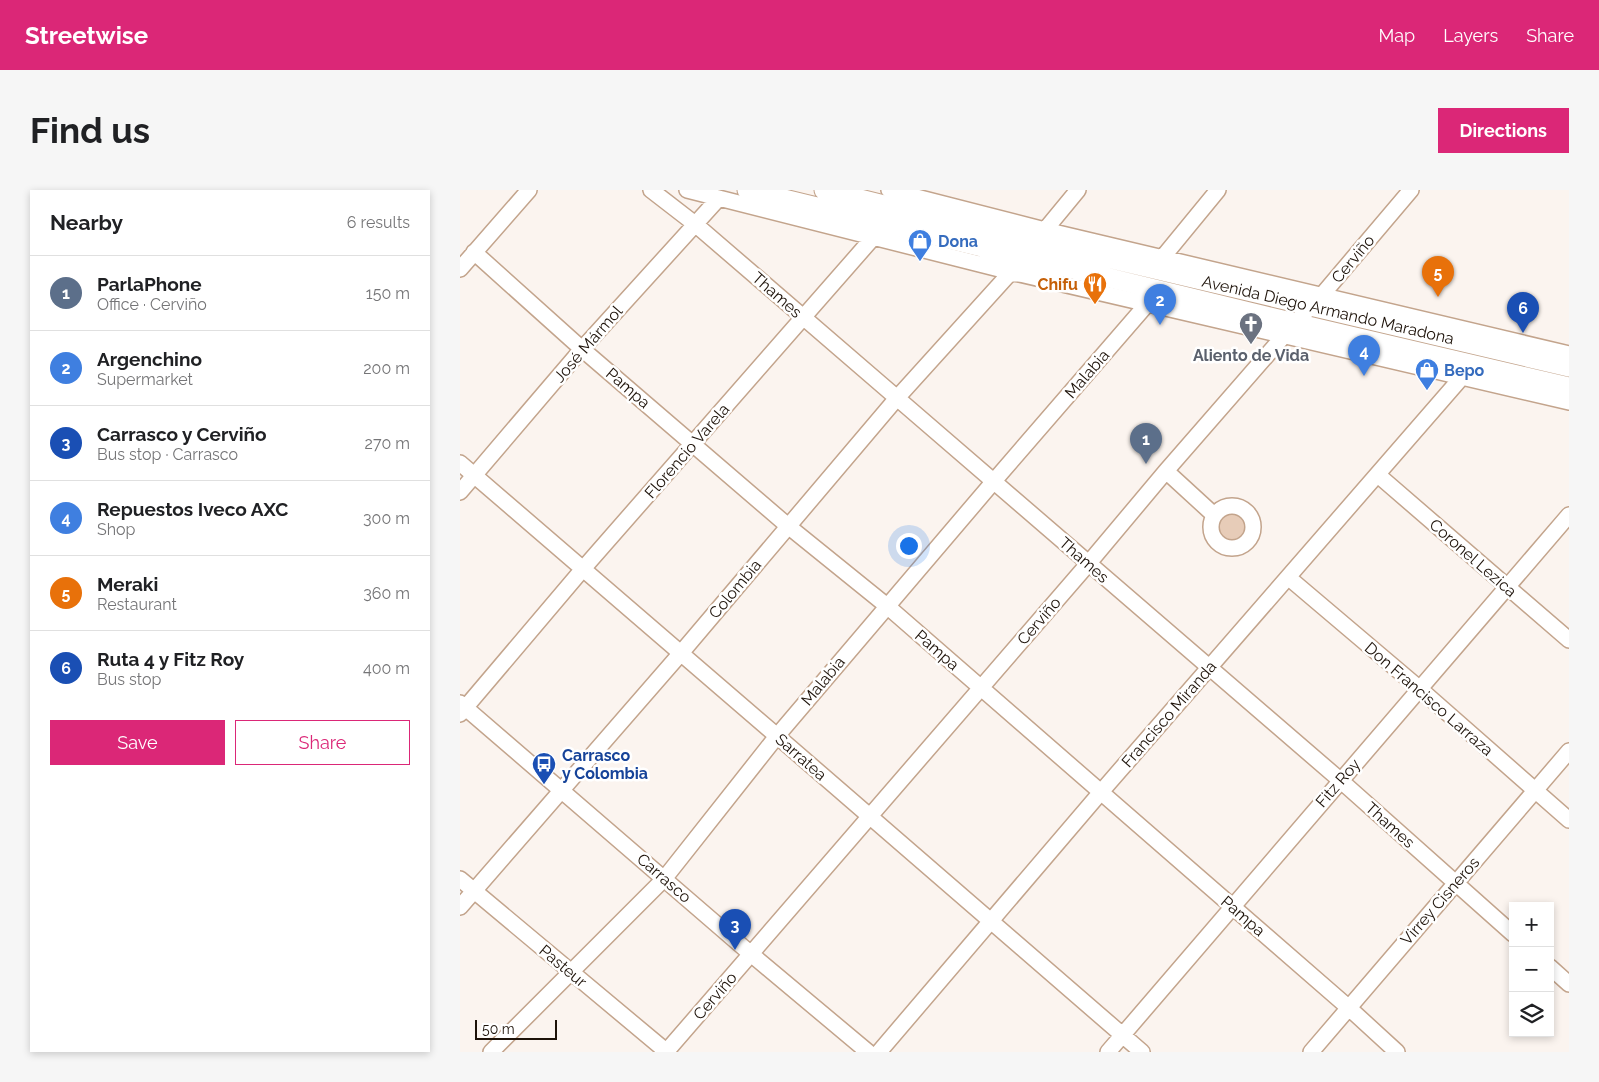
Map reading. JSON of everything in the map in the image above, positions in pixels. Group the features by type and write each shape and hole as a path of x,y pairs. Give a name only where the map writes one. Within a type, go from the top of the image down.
{"main road":[{"name":"Avenida Diego Armando Maradona","path":"747,190 1079,270 1290,329 1569,387"},
{"name":"Avenida Diego Armando Maradona","path":"824,190 909,198 1164,265 1262,295 1316,301 1569,367"},
{"path":"982,246 1011,272 1079,270"},
{"path":"1164,265 1225,272 1262,295"},
{"path":"1316,301 1457,328"}],"street":[{"path":"460,269 529,190"},
{"name":"Thames","path":"651,190 695,224 994,481 1208,668 1340,780 1509,931"},
{"name":"Avenida Diego Armando Maradona","path":"686,190 1011,272 1148,303 1290,329 1462,377 1569,402"},
{"name":"Avenida Diego Armando Maradona","path":"889,190 909,198 1045,230 1164,265"},
{"path":"1045,230 1078,190"},
{"name":"Cerviño","path":"666,1052 982,688 1166,471 1411,190"},
{"path":"1164,265 1212,192"},
{"name":"José Mármol","path":"460,492 582,349 719,198"},
{"name":"Florencio Varela","path":"462,709 909,198"},
{"name":"Pampa","path":"474,252 582,349 788,526 887,606 982,688 1397,1052"},
{"name":"Colombia","path":"460,907 681,653 897,398 1011,272"},
{"name":"Avenida Diego Armando Maradona","path":"1225,272 1316,301"},
{"name":"Malabia","path":"491,1052 664,879 777,736 1148,303"},
{"name":"Avenida Diego Armando Maradona","path":"1457,328 1569,354"},
{"name":"Francisco Miranda","path":"879,1052 1208,668 1289,578 1462,377"},
{"name":"Sarratea","path":"460,463 1142,1052"},
{"path":"1166,471 1214,515"},
{"name":"Coronel Lezica","path":"1378,475 1569,640"},
{"name":"Fitz Roy","path":"1108,1052 1569,515"},
{"name":"Don Francisco Larraza","path":"1289,578 1420,689 1569,820"},
{"name":"Carrasco","path":"462,709 561,790 868,1052"},
{"name":"Virrey Cisneros","path":"1312,1052 1569,751"},
{"name":"Pasteur","path":"460,879 666,1052"},
{"path":"1554,971 1569,984"}],"shaded area":[{"path":"1321,319 1330,320 1569,378 1326,323"},
{"path":"1232,514 1242,518 1246,528 1242,538 1232,542 1222,538 1218,528 1222,518"}],"place":[{"name":"Dona","path":"920,262"},
{"name":"Meraki","path":"1438,297"},
{"name":"Chifu","path":"1095,305"},
{"name":"Argenchino","path":"1160,325"},
{"name":"Ruta 4 y Fitz Roy","path":"1523,333"},
{"name":"Aliento de Vida","path":"1251,345"},
{"name":"Repuestos Iveco AXC","path":"1364,376"},
{"name":"Bepo","path":"1427,391"},
{"name":"ParlaPhone","path":"1146,464"},
{"name":"Carrasco y Colombia","path":"544,785"},
{"name":"Carrasco y Cerviño","path":"735,950"}]}
